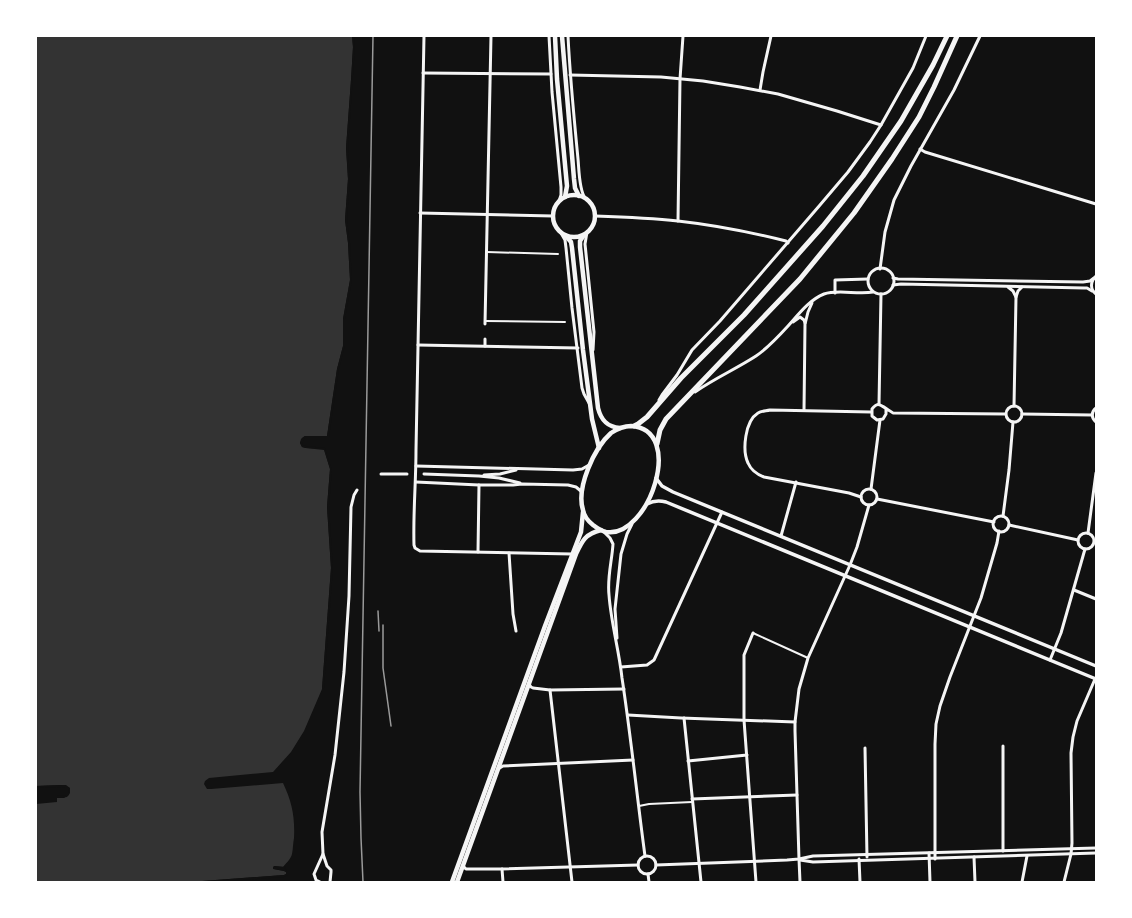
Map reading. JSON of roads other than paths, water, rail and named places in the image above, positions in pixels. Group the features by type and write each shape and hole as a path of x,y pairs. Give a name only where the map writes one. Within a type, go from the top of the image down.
{"highway":[{"path":"634,426 644,419 681,378 749,309 823,226 863,176 904,116 933,66 947,36"},
{"path":"657,444 658,435 664,422 800,279 854,213 892,159 918,116 934,87 957,36"}],"main road":[{"path":"555,36 557,79 567,186 565,197"},
{"path":"562,36 573,177 575,188 579,196"},
{"path":"599,448 590,406 571,242 555,225 553,216 554,210 559,201 565,197 574,195 585,198 588,201 593,208 595,216 594,224 580,241 580,247 598,408 604,422 620,428"},
{"path":"566,236 575,237 586,233"},
{"path":"452,882 581,532 583,512 582,492 585,477 590,464 599,448 610,434 627,426 641,428 650,433 657,444 658,458 656,478 652,490 642,511 625,528 620,531 602,531 591,534 586,537 580,545 457,882"},
{"path":"583,512 589,521 602,531"}],"street":[{"path":"424,36 415,548 420,551 572,554"},
{"path":"491,36 485,322 565,322"},
{"path":"549,36 561,187 559,201"},
{"path":"568,36 570,75 582,192 585,198"},
{"path":"678,221 680,79 683,36"},
{"path":"760,90 762,72 770,36"},
{"path":"657,405 692,350 788,243 848,172 870,142 913,68 926,36"},
{"path":"880,269 882,246 889,215 901,185 948,101 980,36"},
{"path":"423,73 551,74"},
{"path":"570,75 680,79 760,90 837,111 881,125"},
{"path":"920,149 925,152 1096,204"},
{"path":"420,213 553,216"},
{"path":"595,216 678,221 740,230 786,241 788,243"},
{"path":"561,233 565,240 582,388 590,406"},
{"path":"487,252 558,254"},
{"path":"873,292 869,286 868,279 871,273 880,269 887,271 893,278 898,279 1083,282 1090,281 1095,277"},
{"path":"1092,291 1091,284 1095,277"},
{"path":"789,326 807,306 824,294 873,292 881,294 889,291 892,286 893,278"},
{"path":"835,293 835,280 868,279"},
{"path":"892,286 901,284 1087,288 1096,294"},
{"path":"1008,287 1013,291 1016,297"},
{"path":"1014,406 1016,297 1018,291 1022,287"},
{"path":"879,404 881,294"},
{"path":"804,410 805,324 808,312 813,302"},
{"path":"686,398 719,376 757,355 800,317 804,320 805,324"},
{"path":"485,339 485,346"},
{"path":"418,345 578,348"},
{"path":"879,404 884,406 886,409 898,413 1005,414"},
{"path":"871,412 874,406 879,404"},
{"path":"1005,414 1008,408 1014,406"},
{"path":"1014,406 1018,408 1022,414"},
{"path":"1096,408 1092,415 1096,422"},
{"path":"880,420 885,417 886,409"},
{"path":"861,497 796,482 764,477 754,471 747,462 745,439 749,425 755,416 758,413 770,410 871,412"},
{"path":"871,412 874,418 880,420"},
{"path":"1005,414 1008,420 1013,422 1018,421 1022,414"},
{"path":"1022,414 1092,415"},
{"path":"871,489 880,420"},
{"path":"1003,516 1010,470 1013,422"},
{"path":"416,466 578,470 586,468 590,464"},
{"path":"479,476 500,474 522,469"},
{"path":"1088,533 1096,473"},
{"path":"381,474 407,474"},
{"path":"424,474 499,478 522,484"},
{"path":"656,478 665,488 1096,666"},
{"path":"416,482 479,485 568,485 576,487 582,492"},
{"path":"781,536 796,482"},
{"path":"478,552 479,485"},
{"path":"871,489 876,493 877,499 874,504 869,505 863,503 861,497 862,494 864,491 871,489"},
{"path":"330,882 331,870 327,866 323,854 322,841 335,755 345,666 351,507 357,490"},
{"path":"877,499 994,522"},
{"path":"645,505 654,501 662,501 1096,679 1077,721 1072,742 1072,848 1064,882"},
{"path":"800,882 795,722 799,689 808,658 857,547 869,505"},
{"path":"621,667 647,665 654,660 722,512"},
{"path":"1003,516 1009,520 1009,525 1007,530 1002,532 994,527 994,522 997,517 1003,516"},
{"path":"617,647 615,609 616,594 623,544 632,522"},
{"path":"1009,525 1078,540"},
{"path":"602,531 610,538 612,544 608,594 628,715 646,856"},
{"path":"935,859 934,744 936,724 945,690 981,598 999,531"},
{"path":"1088,533 1092,535 1095,543 1092,547 1085,549 1080,546 1078,540 1082,534 1088,533"},
{"path":"1050,660 1061,633 1085,549"},
{"path":"509,553 513,614 516,630"},
{"path":"1074,590 1096,599"},
{"path":"756,882 744,720 744,654 753,633 808,658"},
{"path":"529,684 533,688 550,690 624,689"},
{"path":"550,690 572,882"},
{"path":"628,715 795,722"},
{"path":"684,718 701,882"},
{"path":"1003,746 1003,851"},
{"path":"866,748 867,860"},
{"path":"688,761 746,755"},
{"path":"498,769 503,766 633,760"},
{"path":"639,806 750,796 797,795"},
{"path":"656,865 799,859 813,856 1096,848"},
{"path":"929,853 930,882"},
{"path":"799,859 813,862 1096,853"},
{"path":"320,882 316,880 314,874 323,854"},
{"path":"859,855 860,882"},
{"path":"650,856 656,861 656,865 653,872 648,874 641,871 638,865 640,859 650,856"},
{"path":"1022,882 1027,856"},
{"path":"974,857 975,882"},
{"path":"463,866 466,869 502,870 638,865"},
{"path":"318,866 327,866"},
{"path":"502,870 503,882"},
{"path":"648,874 649,882"},
{"path":"326,882 330,878"}],"railway":[{"path":"363,882 360,792 373,36"},
{"path":"378,611 379,631"},
{"path":"383,625 383,668 391,726"}]}
